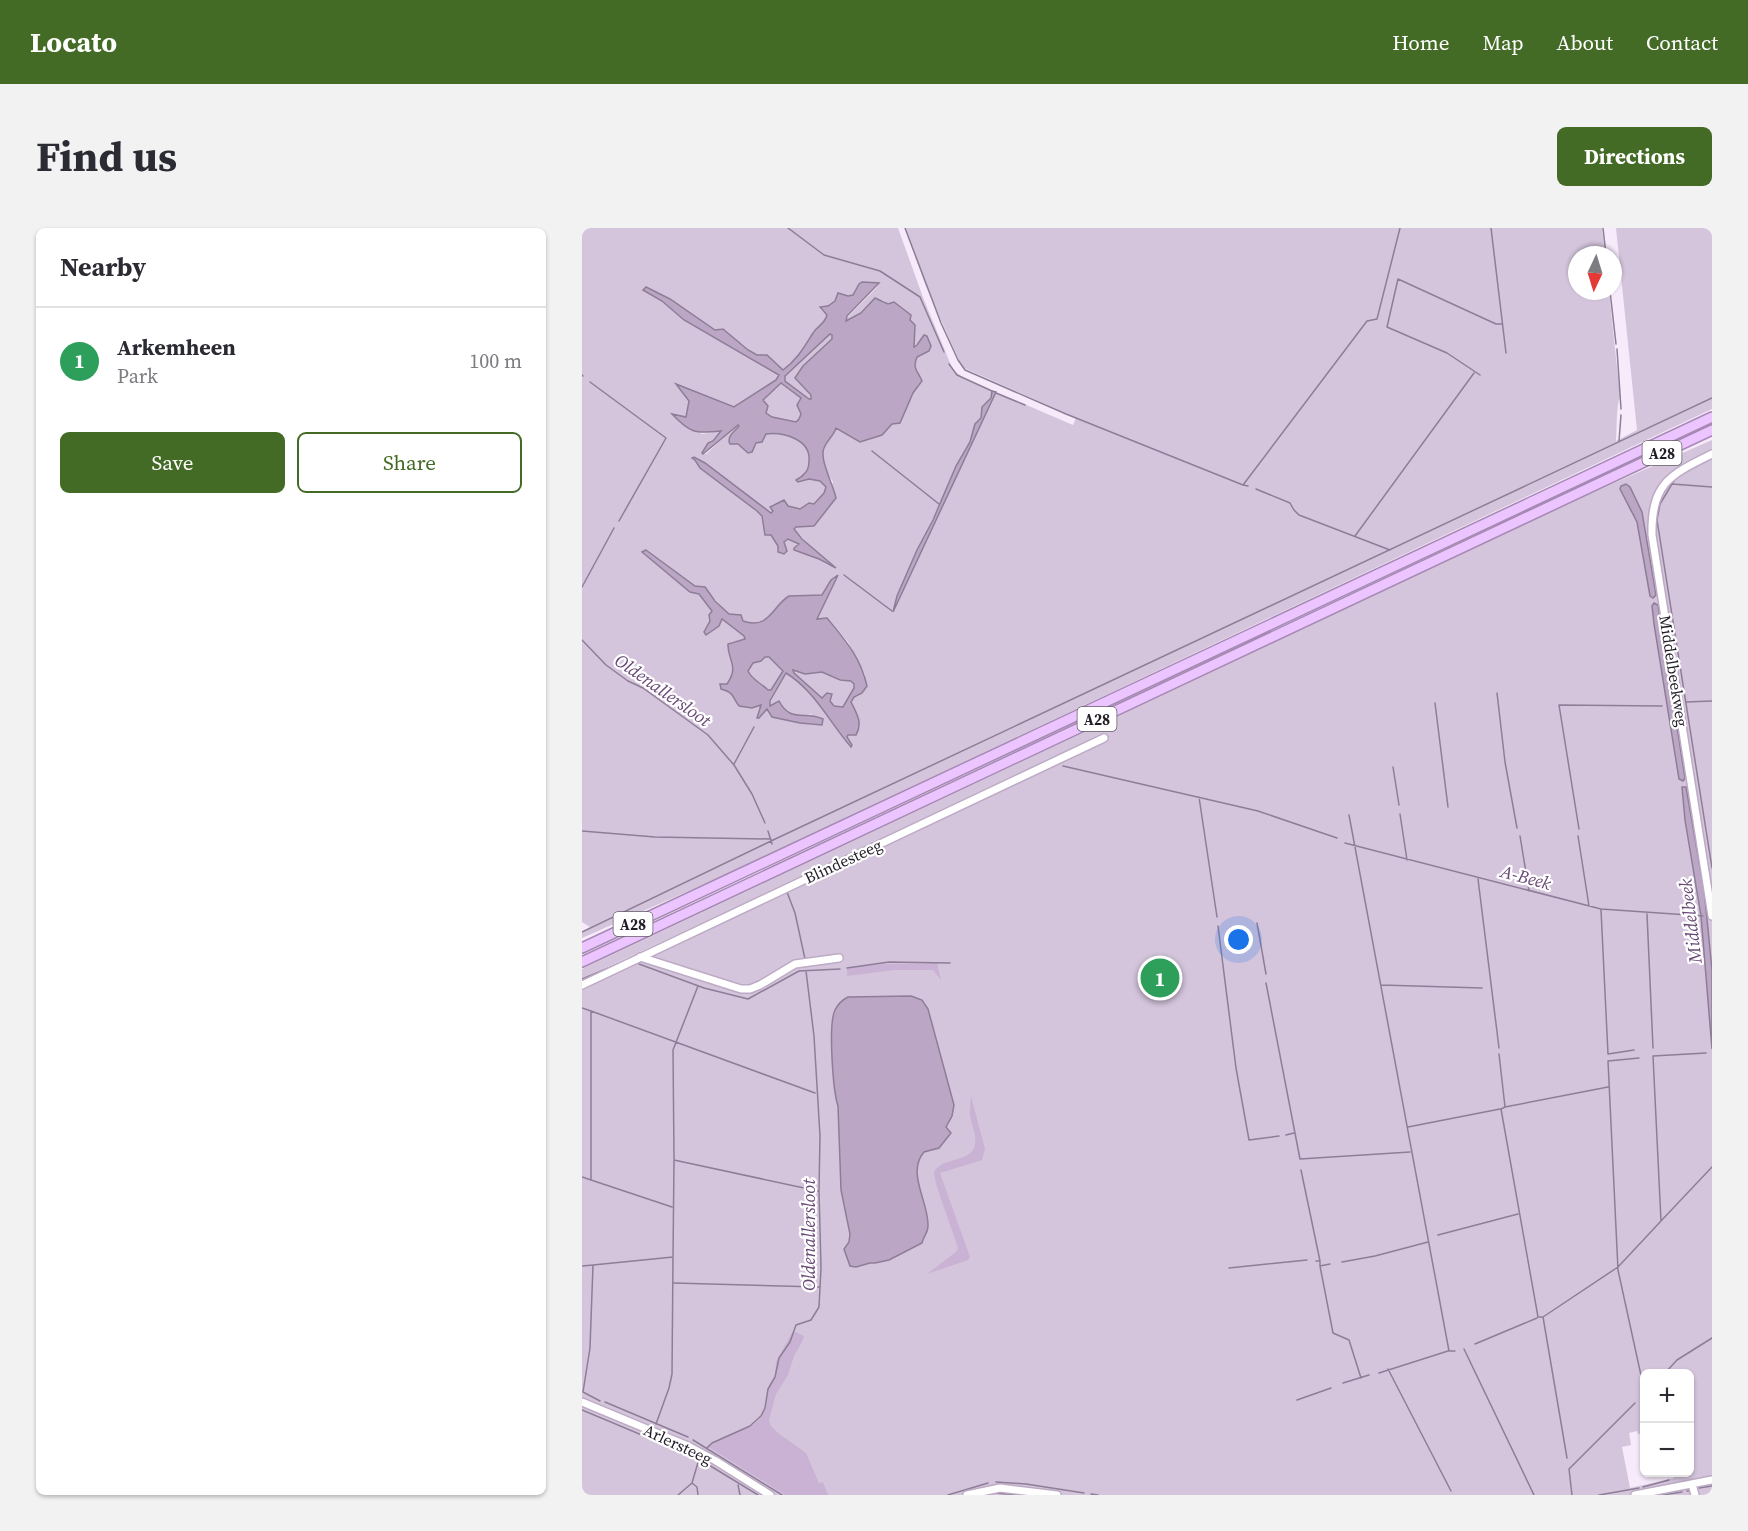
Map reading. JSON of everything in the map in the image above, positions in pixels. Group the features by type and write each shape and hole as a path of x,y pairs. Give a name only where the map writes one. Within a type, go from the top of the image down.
{"highway":[{"name":"A28","path":"582,948 1712,417"},
{"name":"A28","path":"582,962 1712,430"}],"street":[{"name":"Middelbeekweg","path":"1712,454 1678,471 1670,478 1659,492 1653,506 1652,520 1712,916"},
{"name":"Blindesteeg","path":"582,985 1104,738"},
{"path":"640,957 741,989 750,989 795,964 839,958"},
{"name":"Arlersteeg","path":"582,1402 688,1446 770,1495"},
{"path":"1635,1495 1712,1480"},
{"path":"1692,1484 1695,1495"},
{"path":"967,1495 1000,1488 1057,1495"}],"shaded area":[{"path":"582,228 898,228 953,370 965,379 992,391 991,398 982,407 981,418 975,424 970,442 897,596 897,601 996,392 1073,425 1076,418 962,367 925,284 905,228 1602,228 1604,246 1568,246 1568,300 1610,300 1620,396 1616,441 1637,430 1622,286 1622,246 1618,246 1616,228 1712,228 1712,409 718,878 582,938 582,931 590,927 582,922","holes":["879,283 845,320 849,321 883,300 888,304 901,307 905,312 911,326 914,347 924,336 927,336 931,347 929,351 917,357 914,370 921,377 920,385 913,392 900,423 892,424 886,431 866,440 852,438 836,427 825,446 823,462 833,482 814,526 794,529 829,566 810,555 797,551 794,548 799,544 786,539 779,548 775,538 765,530 762,516 700,468 695,460 705,463 771,513 773,512 770,508 772,505 784,501 788,506 800,509 809,503 814,504 824,493 826,487 820,481 809,479 798,482 797,480 806,472 809,463 806,447 801,442 780,434 766,434 752,452 729,438 739,426 737,425 706,454 702,453 708,443 713,441 721,431 702,434 673,415 686,418 689,401 677,385 734,407 776,380 779,375 684,320 644,289 646,287 670,299 715,331 722,328 747,350 757,355 767,355 783,371 825,321 827,315 820,309 822,306 828,306 843,295 853,295 857,287","646,550 711,595 729,614 736,614 747,623 754,623 769,616 785,599 822,595 831,580 817,620 827,618 848,642 865,675 862,693 854,696 851,702 859,718 847,737 852,745 850,746 842,737 805,688 786,673 769,705 778,701 792,714 801,716 811,714 815,725 800,723 769,713 767,709 757,718 762,705 752,708 736,701 727,686 733,668 728,650 731,642 745,639 744,635 722,619 719,626 706,635 704,632 710,621 711,607 699,594 690,592 643,553"]},
{"path":"862,282 879,283 847,316 846,321 861,313 875,298 888,304 894,302 911,315 910,320 915,325 914,347 924,335 927,336 931,346 929,351 917,357 915,367 922,381 913,393 900,423 892,424 882,435 860,442 836,428 824,448 823,458 836,498 814,526 794,529 802,539 836,568 794,550 799,544 788,539 784,542 787,551 784,554 778,552 778,546 771,535 765,535 762,516 700,468 692,458 705,463 771,513 773,511 770,507 784,500 788,506 800,509 809,503 814,504 824,493 826,487 820,481 809,479 798,482 796,480 805,473 809,464 806,447 801,442 780,434 766,434 762,442 756,443 752,452 748,453 738,444 730,444 730,437 738,425 703,454 708,443 713,441 721,431 694,431 672,414 686,417 689,401 676,384 734,407 776,380 779,375 684,320 662,301 643,290 646,287 670,299 715,330 723,329 748,350 757,355 767,355 783,370 796,358 825,321 827,315 820,307 828,306 835,301 838,293 853,295","holes":["830,334 832,339 803,366 795,378 811,395 809,399 785,381 785,376","781,383 801,398 797,405 801,414 796,422 772,417 766,413 768,406 763,400"]},
{"path":"830,334 832,339 803,366 796,377 811,396 809,399 785,381 785,376"},
{"path":"781,382 801,398 797,405 801,414 796,422 772,417 766,413 768,406 763,400"},
{"path":"992,391 996,392 893,612 897,596 917,550 933,520 956,466 970,442 975,424 981,418 982,407 991,398"},
{"path":"1712,440 1712,1495 582,1495 582,990 1108,738 1105,733 582,979 582,969 1589,494"},
{"path":"1626,484 1630,487 1642,512 1656,595 1653,598 1650,596 1637,522 1620,489"},
{"path":"646,550 695,586 705,587 715,601 729,614 741,615 743,621 752,623 765,619 789,596 822,595 831,580 838,575 817,619 827,618 846,641 856,657 867,686 851,702 859,722 856,735 847,737 851,747 805,688 786,673 770,701 770,706 779,701 789,712 823,719 822,725 772,717 767,709 757,718 761,705 752,708 739,706 731,694 721,689 720,684 727,684 733,667 728,644 745,639 744,636 722,619 719,626 706,635 704,632 712,611 699,594 690,592 642,552","holes":["769,657 783,671 771,690 754,679 748,671 753,663","793,670 805,674 822,672 840,680 851,681 854,688 843,707 834,706 830,701 832,694 827,693 822,698"]},
{"path":"1654,603 1658,605 1685,778 1683,781 1679,779 1654,624 1652,606"},
{"path":"768,657 783,671 771,690 754,679 748,671 753,663"},
{"path":"793,670 805,674 822,672 840,681 851,681 854,688 843,707 834,706 830,701 832,694 828,693 822,698"},
{"path":"1682,787 1686,787 1704,890 1712,970 1712,1049 1701,916 1685,820"},
{"path":"937,963 941,980 933,970 894,970 847,976 849,967"},
{"path":"911,996 922,1000 928,1009 954,1105 952,1116 946,1127 951,1133 939,1148 924,1152 919,1160 918,1178 928,1226 922,1243 889,1260 856,1267 850,1266 844,1249 849,1242 850,1234 841,1190 838,1106 832,1058 833,1018 837,1006 848,997"},
{"path":"971,1096 985,1149 982,1160 940,1173 970,1257 968,1260 927,1274 958,1248 934,1173 943,1164 968,1155 973,1150 975,1133 970,1113"},
{"path":"793,1331 804,1336 788,1375 776,1394 769,1420 778,1433 806,1453 819,1483 823,1482 828,1495 785,1495 707,1446 753,1425 760,1419 764,1412 768,1388 775,1377 776,1362"}],"waterway":[{"path":"788,228 824,255 880,271 920,297 944,352"},
{"path":"905,228 941,323 965,370 1066,414 1243,485"},
{"path":"1248,486 1243,485 1367,321 1377,319 1400,228"},
{"path":"1491,228 1506,353"},
{"path":"1603,228 1605,246"},
{"path":"1480,375 1447,353 1387,327 1398,279 1496,324 1502,324"},
{"path":"1611,300 1616,344"},
{"path":"1617,349 1621,409"},
{"path":"949,364 957,375 992,391"},
{"path":"1355,536 1474,373"},
{"path":"590,382 666,438 619,521"},
{"path":"996,393 1025,405"},
{"path":"582,932 1712,398"},
{"path":"1619,441 1621,415"},
{"path":"872,451 939,504"},
{"path":"1702,463 1712,458"},
{"path":"1675,479 1660,504 1657,520 1712,868"},
{"path":"1672,484 1712,487"},
{"path":"1256,489 1290,503 1299,515 1390,550"},
{"path":"582,587 614,528"},
{"path":"844,575 892,611"},
{"name":"Oldenallersloot","path":"582,640 606,665 628,681 643,688 708,735 734,765 752,794 765,823"},
{"path":"1497,693 1505,762 1517,828"},
{"path":"1686,702 1712,701"},
{"path":"1435,703 1448,807"},
{"path":"1579,829 1559,705 1662,706"},
{"path":"734,764 754,727"},
{"name":"A-Beek","path":"1063,766 1258,811 1337,838"},
{"path":"1393,767 1399,805"},
{"path":"1199,797 1217,917"},
{"path":"1400,814 1407,860"},
{"path":"1349,815 1449,1351 1455,1351"},
{"path":"582,831 655,837 771,839"},
{"name":"Oldenallersloot","path":"768,831 772,844"},
{"path":"1520,836 1529,891"},
{"path":"1578,836 1589,906"},
{"name":"A-Beek","path":"1345,843 1601,909 1703,916"},
{"path":"1478,879 1499,1048"},
{"name":"Oldenallersloot","path":"787,892 795,913 805,959"},
{"path":"1601,910 1608,1054 1634,1050"},
{"path":"1647,914 1653,1048"},
{"path":"1257,923 1266,974"},
{"path":"1218,926 1236,1068 1249,1140 1279,1136"},
{"path":"582,979 627,960"},
{"path":"847,968 889,962 950,963"},
{"path":"639,964 704,988 748,999 799,971 840,969"},
{"name":"Oldenallersloot","path":"707,1448 712,1443 750,1426 761,1416 765,1408 768,1389 775,1377 779,1358 790,1342 796,1325 811,1320 819,1307 820,1136 814,1036 806,971"},
{"path":"1266,983 1300,1159 1410,1152"},
{"path":"1381,985 1482,988"},
{"path":"674,1159 673,1050 698,986"},
{"path":"582,1008 591,1011 591,1180 582,1177"},
{"path":"591,1011 815,1093"},
{"path":"1706,1053 1653,1056 1661,1221 1712,1167"},
{"path":"1499,1054 1505,1107 1501,1109 1538,1317 1543,1317 1618,1267 1661,1221"},
{"path":"1639,1058 1608,1061 1618,1270 1640,1371"},
{"path":"1505,1107 1608,1087"},
{"path":"1408,1127 1500,1109"},
{"path":"1286,1135 1294,1133"},
{"path":"673,1256 674,1160 818,1191"},
{"path":"1301,1170 1320,1261 1316,1261"},
{"path":"591,1180 672,1207"},
{"path":"1438,1235 1518,1214"},
{"path":"1342,1262 1428,1242"},
{"path":"593,1265 673,1257 672,1374 656,1424"},
{"path":"1229,1268 1307,1260"},
{"path":"1320,1262 1320,1266 1330,1264"},
{"path":"582,1266 593,1265 590,1348 583,1392"},
{"path":"1320,1266 1333,1333 1349,1340 1361,1378"},
{"path":"674,1283 819,1287"},
{"path":"1543,1317 1567,1458"},
{"path":"1475,1344 1537,1318"},
{"path":"1669,1369 1677,1360 1712,1338"},
{"path":"1464,1349 1534,1495"},
{"path":"1379,1373 1448,1351"},
{"path":"1388,1369 1451,1491"},
{"path":"1343,1383 1369,1375"},
{"path":"1297,1400 1331,1388"},
{"path":"583,1392 600,1401"},
{"path":"605,1402 688,1437"},
{"path":"1572,1495 1569,1469 1635,1403"},
{"path":"582,1410 699,1459 758,1495"},
{"path":"693,1440 782,1495"},
{"path":"678,1495 692,1483 699,1459"},
{"path":"1643,1487 1669,1480"},
{"path":"996,1482 1084,1493"},
{"path":"692,1483 697,1487 698,1495"},
{"path":"948,1495 988,1483"},
{"path":"738,1485 740,1495"},
{"path":"1699,1488 1712,1486"},
{"path":"1599,1495 1639,1488"},
{"path":"1687,1491 1690,1491 1691,1495"},
{"path":"1662,1495 1682,1492"},
{"path":"994,1493 1020,1495"},
{"path":"1091,1494 1098,1495"}],"place":[{"name":"Arkemheen","path":"1160,978"}],"water label":[{"name":"Middelbeek","path":"1690,921"}]}
